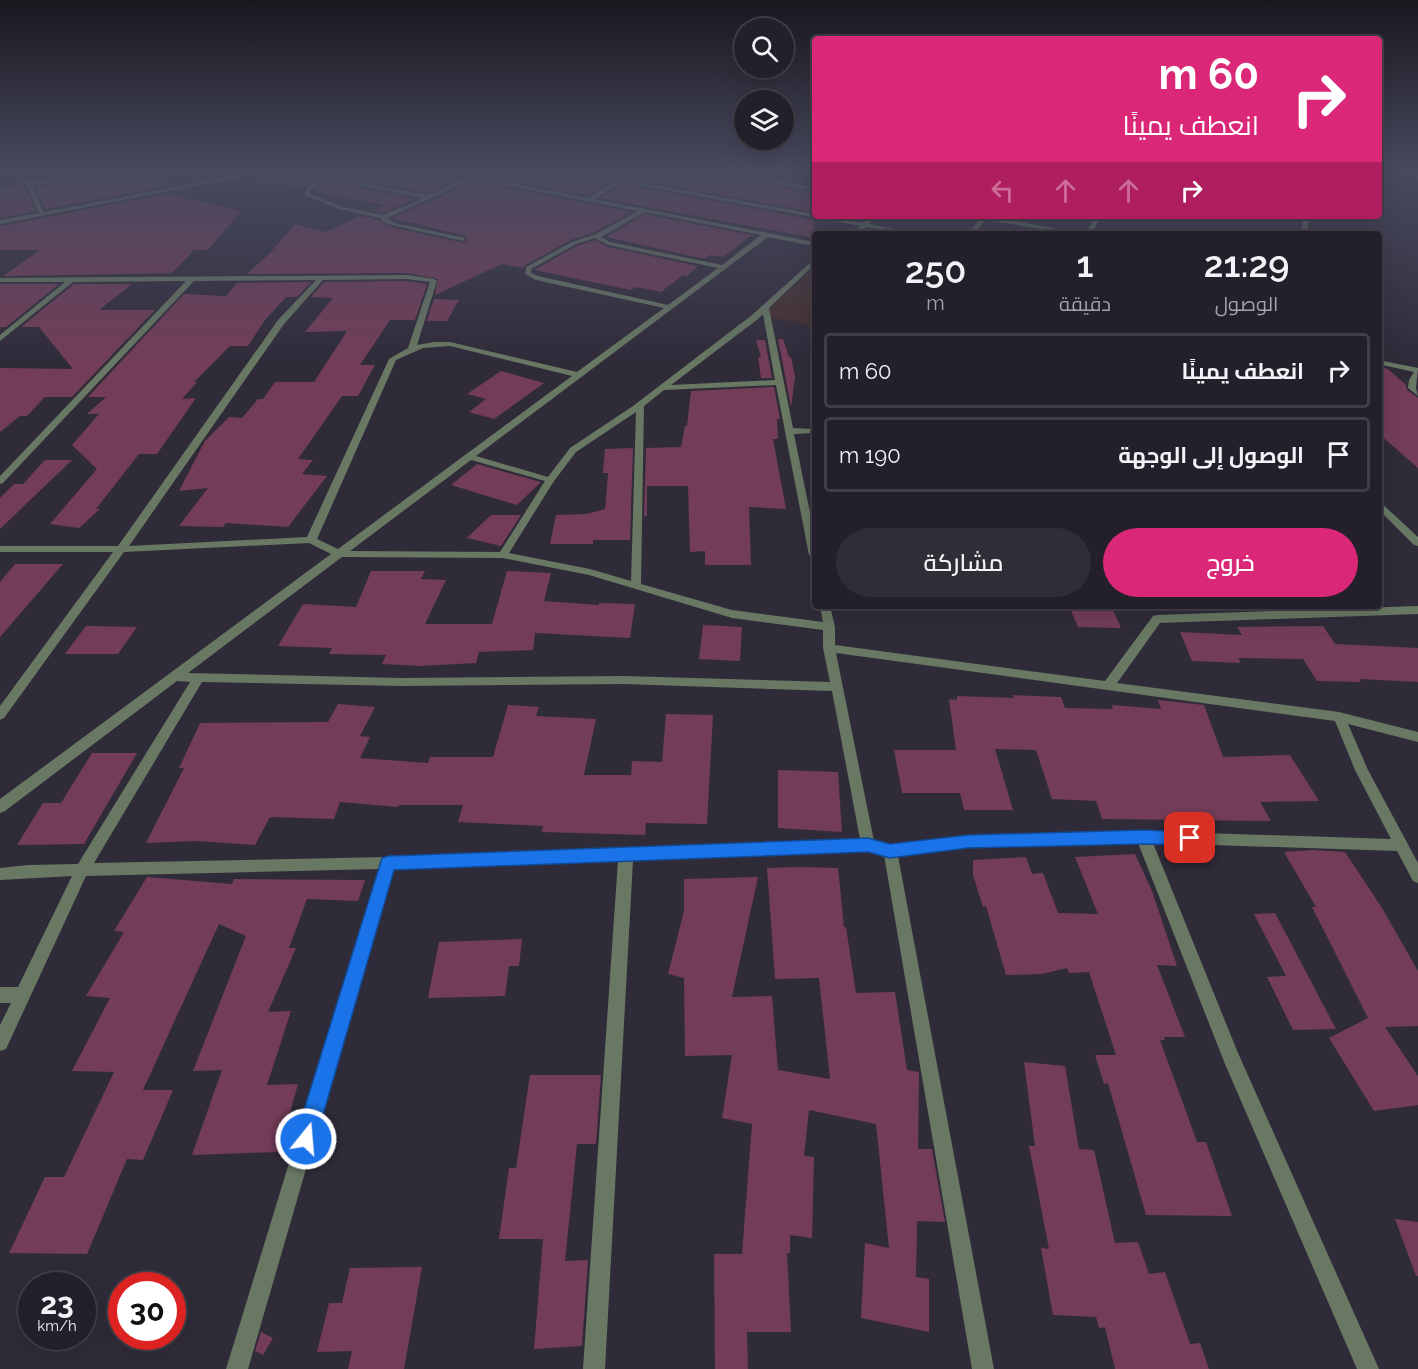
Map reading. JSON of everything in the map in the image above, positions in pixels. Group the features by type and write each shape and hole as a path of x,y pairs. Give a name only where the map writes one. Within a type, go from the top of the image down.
{"street":[{"path":"444,235 463,239"},
{"path":"670,307 536,278 528,274 528,268 540,260 598,235 598,238 608,243 723,267"},
{"path":"0,807 766,235 812,244"},
{"path":"503,555 550,480 573,450 640,405 765,308 812,264"},
{"path":"0,715 121,549 281,322 322,277"},
{"path":"0,280 407,277 434,281 412,348"},
{"path":"0,481 192,279"},
{"path":"0,339 70,281"},
{"path":"765,308 811,520"},
{"path":"310,540 393,359 412,348 430,342 450,344 580,375"},
{"path":"1382,363 1418,370 1412,388 1418,394"},
{"path":"662,388 780,382"},
{"path":"636,584 640,405"},
{"path":"790,431 812,431"},
{"path":"469,458 550,480"},
{"path":"1382,507 1418,543"},
{"path":"0,549 121,549 310,540 339,554 503,555 590,572 732,614 829,627"},
{"path":"826,609 829,627 829,648 868,845"},
{"path":"1108,686 1157,619 1275,610 1418,610"},
{"path":"829,648 1339,717 1418,737"},
{"path":"173,677 401,682 624,680 837,687"},
{"path":"0,1043 82,870 198,678"},
{"path":"1339,717 1362,770 1418,877"},
{"path":"0,874 388,863 868,845 890,851 968,841 1143,837 1400,845"},
{"path":"1143,837 1231,1058 1368,1369"},
{"path":"890,851 983,1369"},
{"path":"594,1369 626,854"},
{"path":"237,1369 388,863"},
{"path":"0,995 23,995"}],"shaded area":[{"path":"812,270 812,327 762,315"}],"building":[{"path":"0,235 221,235 208,250 194,250 172,273 3,276 40,250 0,250"},
{"path":"286,235 427,235 464,243 467,239 460,235 586,235 571,240 525,265 524,268 502,264 435,295 438,279 407,273 247,274"},
{"path":"610,235 752,235 723,257 710,255 705,259 606,237"},
{"path":"595,240 608,247 698,266 687,276 683,275 661,292 636,287 631,290 534,270 577,246"},
{"path":"407,281 427,284 415,320 390,320 360,365 375,365 358,396 342,396 298,459 313,460 302,474 327,476 288,527 226,523 223,527 179,526 208,488 179,491 205,441 229,417 242,418 258,399 263,399 275,382 314,382 347,331 305,332 333,298 311,297 324,282"},
{"path":"311,282 297,297 286,297 265,320 248,346 230,346 194,382 197,382 182,399 196,398 157,454 139,454 96,509 100,509 79,528 50,524 97,469 72,445 99,414 87,414 106,397 88,397 184,294 226,296 237,283"},
{"path":"0,284 59,284 6,327 0,327"},
{"path":"74,284 132,284 99,310 155,310 72,397 45,397 27,416 20,416 0,432 0,368 73,369 39,327 21,327"},
{"path":"434,299 459,300 447,321 427,321"},
{"path":"778,339 783,339 789,357 791,357 795,377 791,407"},
{"path":"756,340 765,340 772,378 761,378 758,357 761,357"},
{"path":"1382,367 1388,369 1406,385 1407,390 1418,398 1418,468 1382,436"},
{"path":"501,371 544,383 494,419 469,412 486,399 467,394"},
{"path":"774,387 780,419 777,419 778,439 773,439 786,509 749,507 751,565 705,565 705,551 690,552 688,486 647,486 647,516 644,516 646,448 681,447 685,426 687,426 691,391"},
{"path":"633,448 630,540 593,540 593,544 550,544 556,515 587,514 605,509 608,473 603,473 605,449"},
{"path":"45,460 72,460 0,529 0,498 14,484 23,484"},
{"path":"477,464 541,482 517,505 451,485"},
{"path":"491,515 521,515 501,546 467,538"},
{"path":"15,564 63,564 0,637 0,582"},
{"path":"371,571 425,571 421,579 446,580 425,624 492,624 507,571 551,573 544,601 599,605 599,603 635,604 630,638 535,633 533,650 479,652 476,663 420,666 382,664 386,655 329,654 332,648 278,646 303,604 356,607"},
{"path":"1070,609 1112,609 1121,628 1078,627"},
{"path":"703,625 742,627 740,661 699,659"},
{"path":"86,626 137,627 118,654 65,654"},
{"path":"1323,626 1335,644 1418,648 1418,682 1359,679 1361,682 1317,681 1303,659 1238,658 1241,663 1192,661 1180,632 1242,635 1237,627"},
{"path":"1013,695 1061,697 1065,708 1113,709 1112,705 1161,709 1158,700 1204,705 1223,757 1290,755 1319,801 1260,802 1271,821 1102,819 1096,801 1052,799 1036,750 995,749 1013,810 964,810 960,793 902,793 894,750 956,750 949,699 957,700 957,696 1014,698"},
{"path":"338,704 375,707 360,736 370,737 360,758 428,763 430,757 493,757 508,705 539,707 536,716 596,719 584,775 631,775 632,761 662,762 666,714 713,715 707,824 646,823 645,835 542,832 543,826 458,822 463,805 399,805 398,807 340,802 334,819 270,817 255,845 197,841 146,843 184,768 179,768 200,723 328,722"},
{"path":"92,753 137,753 84,844 17,845 43,803 61,803"},
{"path":"778,770 838,772 842,832 778,828"},
{"path":"1313,850 1345,852 1382,908 1418,971 1418,1026 1385,1027 1418,1076 1418,1105 1374,1111 1329,1038 1368,1018 1312,907 1316,907 1284,852"},
{"path":"1135,854 1152,891 1177,966 1157,965 1185,1037 1164,1037 1165,1040 1160,1040 1197,1142 1206,1142 1232,1216 1146,1215 1108,1083 1104,1084 1095,1055 1116,1055 1089,972 1069,973 1067,968 1042,974 1006,975 986,906 983,907 973,875 973,860 1026,857 1032,874 1043,873 1058,913 1098,914 1075,857"},
{"path":"767,868 838,868 844,927 846,927 856,993 895,992 907,1070 919,1072 918,1149 932,1149 945,1222 917,1221 916,1277 929,1279 929,1332 861,1318 865,1243 889,1248 876,1124 809,1110 804,1156 814,1157 812,1238 790,1235 790,1253 787,1253 791,1332 747,1332 748,1369 715,1369 714,1254 742,1254 752,1124 722,1118 732,1055 685,1056 684,978 668,974 684,911 684,879 758,877 732,997 772,996 778,1070 830,1079 819,978 775,979"},
{"path":"147,877 232,884 234,879 365,880 358,901 307,899 289,948 296,948 268,1012 291,1011 267,1085 298,1084 279,1152 192,1155 222,1070 193,1071 246,936 219,924 143,1090 173,1090 143,1160 127,1159 87,1254 9,1253 45,1177 64,1177 114,1072 72,1071 110,998 86,996 124,932 114,931"},
{"path":"1275,913 1336,1029 1293,1030 1267,977 1286,976 1254,914"},
{"path":"522,939 519,966 509,966 505,996 428,998 439,942"},
{"path":"1024,1062 1065,1066 1079,1149 1094,1150 1115,1243 1138,1242 1149,1274 1165,1272 1190,1344 1200,1343 1209,1369 1115,1369 1105,1327 1099,1328 1096,1317 1053,1315 1041,1248 1049,1249 1029,1146 1035,1146"},
{"path":"530,1075 601,1075 596,1144 577,1144 565,1261 588,1260 582,1346 534,1349 543,1239 499,1239 509,1168 516,1168"},
{"path":"1395,1219 1418,1222 1418,1276 1416,1276"},
{"path":"422,1267 404,1369 348,1369 352,1351 317,1352 329,1303 342,1303 350,1268"},
{"path":"261,1332 273,1338 263,1355 255,1351"}],"route":[{"path":"306,1139 388,863 868,845 890,851 968,841 1190,838"}]}
